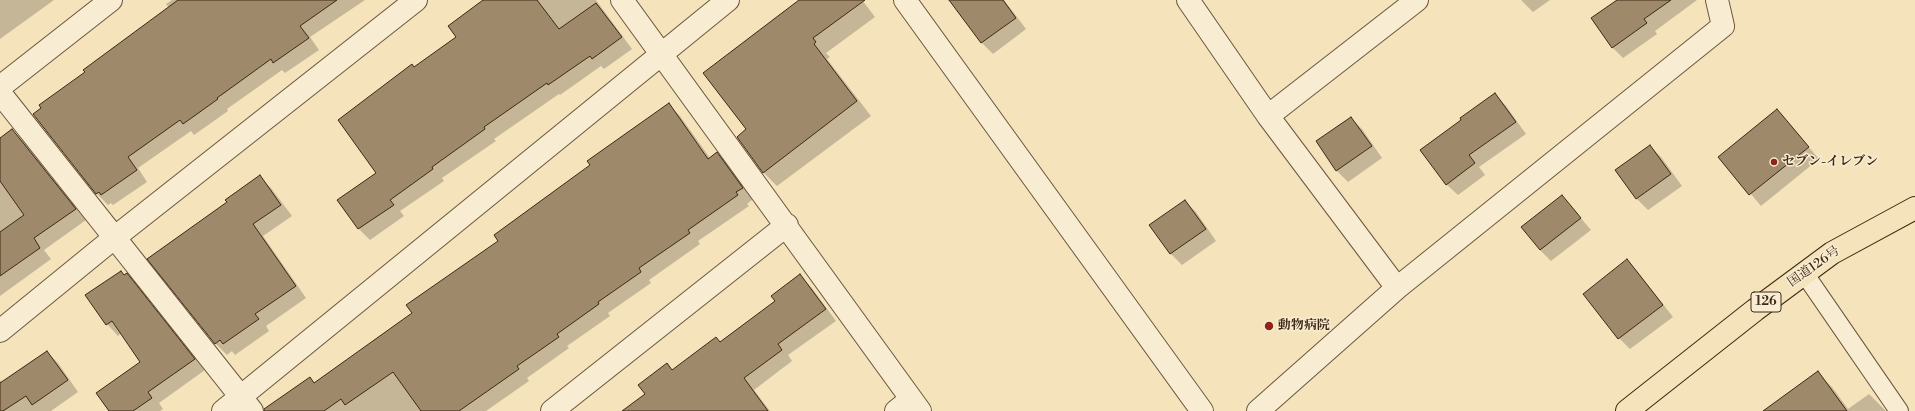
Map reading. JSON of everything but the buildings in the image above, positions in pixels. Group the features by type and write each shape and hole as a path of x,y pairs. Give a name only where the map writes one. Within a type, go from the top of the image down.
{"highway":[{"name":"国道126号","path":"1627,411 1804,273 1832,253 1915,208"}],"street":[{"path":"0,87 110,0"},
{"path":"0,331 114,238 416,0"},
{"path":"622,0 787,225 909,407"},
{"path":"223,411 246,404 662,53 728,0"},
{"path":"905,0 1202,411"},
{"path":"1188,0 1268,116 1397,288"},
{"path":"1268,116 1417,0"},
{"path":"1258,411 1397,288 1723,26 1718,0"},
{"path":"0,93 246,404"},
{"path":"552,411 787,225"}],"lane":[{"path":"1804,273 1899,411"}],"place":[{"name":"セブン-イレブン","path":"1774,162"},
{"name":"動物病院","path":"1269,326"}]}
